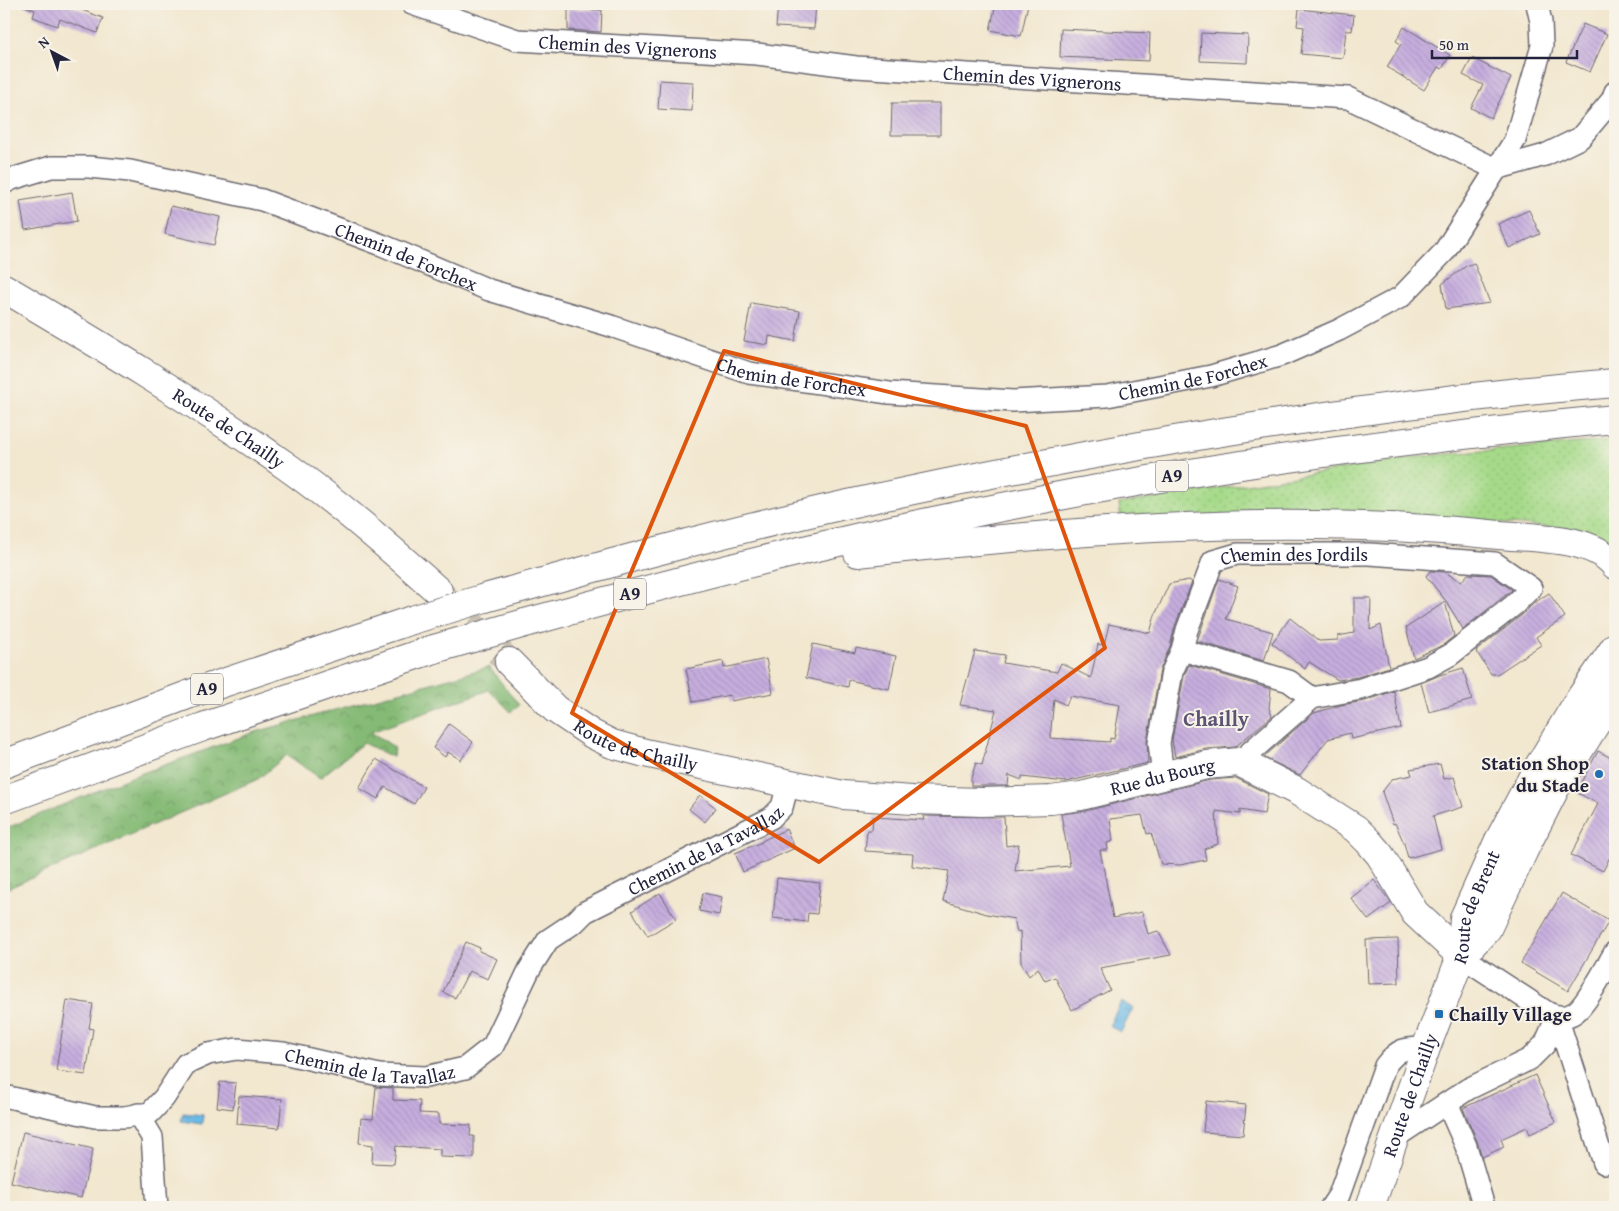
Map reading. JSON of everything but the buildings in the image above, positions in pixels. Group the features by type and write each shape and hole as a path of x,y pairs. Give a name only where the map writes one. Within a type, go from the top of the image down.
{"main road":[{"name":"Route de Chailly","path":"4,288 86,336 212,415 290,469 365,526 438,591"},
{"name":"A9","path":"4,764 193,694 412,620 638,556 851,503 1034,465 1228,431 1331,415 1467,398 1615,383"},
{"name":"A9","path":"4,800 203,727 434,649 734,566 948,518 1234,465 1442,437 1615,419"},
{"path":"734,566 973,540 1118,529 1235,524 1362,525 1459,531 1565,542 1598,550 1615,565"},
{"name":"Route de Brent","path":"1461,956 1464,918 1499,840 1542,761 1577,703 1615,647"},
{"name":"Route de Chailly","path":"508,662 555,709 592,734 612,744 788,784"},
{"name":"Route de Brent","path":"1461,956 1487,930 1556,787 1615,693"},
{"name":"Rue du Bourg","path":"788,784 843,795 864,797 989,802 1051,800 1080,796 1207,765 1239,762 1297,791 1356,829 1380,855 1415,913 1461,956"},
{"name":"Route de Chailly","path":"1370,1207 1426,1048 1461,956"}],"street":[{"name":"Chemin des Vignerons","path":"412,4 517,40 757,54 856,67 1348,98 1496,169"},
{"name":"Chemin de Forchex","path":"4,183 51,168 89,167 139,173 262,200 382,245 489,290 611,326 749,373 889,393 1013,401 1107,396 1211,376 1282,355 1339,330 1401,297 1444,252 1516,140 1542,46 1541,22 1537,4"},
{"path":"1496,169 1545,155 1580,138 1612,100 1615,92"},
{"name":"Chemin des Jordils","path":"1163,776 1159,743 1172,672 1182,650 1187,630 1213,561 1237,554 1369,554 1495,563 1532,588 1514,605 1450,655 1428,668 1361,689 1312,698"},
{"path":"1182,650 1289,681 1312,698 1239,762"},
{"name":"Chemin de la Tavallaz","path":"4,1096 96,1117 124,1117 150,1113 186,1064 208,1054 237,1049 284,1052 379,1075 426,1077 465,1068 493,1046 530,970 548,940 575,922 585,912 771,818 782,807 788,784"},
{"path":"1461,956 1557,1017 1568,1016 1580,1009 1615,952"},
{"path":"1394,1138 1468,1089 1538,1053 1545,1044 1557,1017"},
{"path":"1557,1017 1604,1163"},
{"path":"1331,1207 1339,1195 1385,1066 1392,1056 1399,1051 1406,1048 1426,1048"},
{"path":"1447,1103 1466,1146 1484,1207"},
{"path":"138,1114 152,1137 157,1207"}],"highlighted area":[{"path":"724,351 1026,426 1105,648 819,862 572,713"}],"green space":[{"path":"1615,440 1614,546 1604,538 1582,530 1426,517 1121,519 1119,504 1425,456"},
{"path":"489,667 519,705 511,712 489,690 371,732 394,747 393,757 363,743 320,778 287,755 258,779 4,890 4,829 126,779 252,733"}],"water":[{"path":"1121,1002 1133,1008 1121,1032 1109,1026"},
{"path":"183,1113 203,1115 202,1124 181,1121"}],"tunnel":[{"path":"439,592 509,662"}],"place":[{"name":"Station Shop du Stade","path":"1599,774"},
{"name":"Chailly Village","path":"1439,1014"}],"district":[{"name":"Chailly","path":"1216,719"}]}
